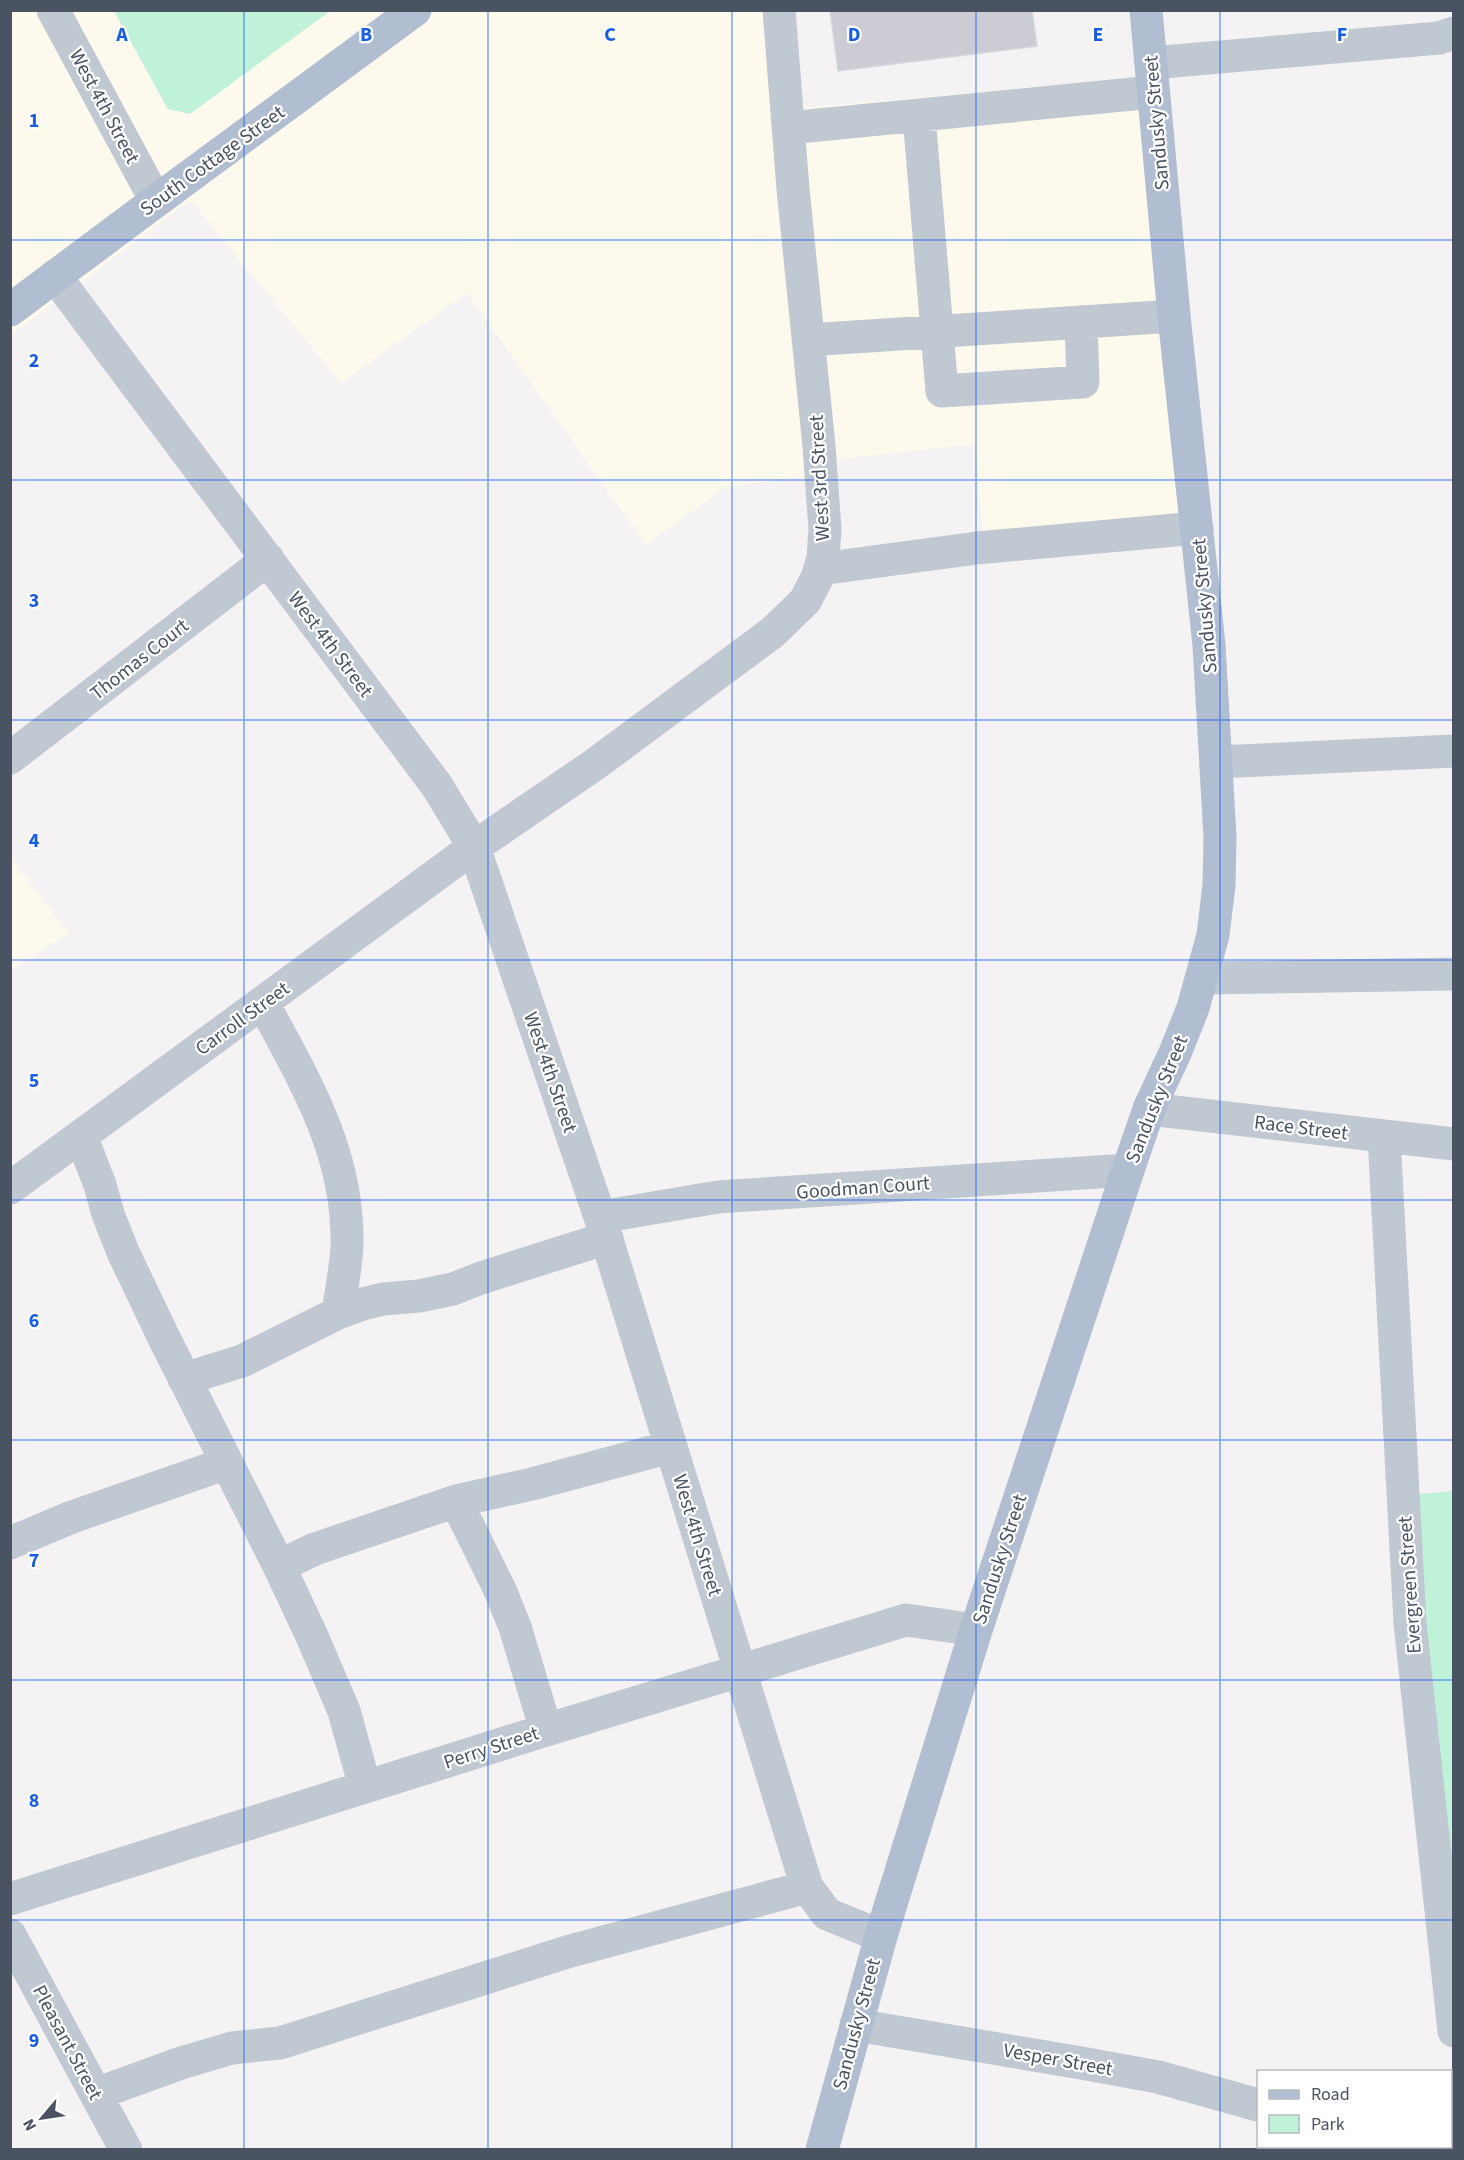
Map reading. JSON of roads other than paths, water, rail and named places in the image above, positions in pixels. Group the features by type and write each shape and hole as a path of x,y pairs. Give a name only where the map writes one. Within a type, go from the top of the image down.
{"main road":[{"name":"South Cottage Street","path":"10,310 415,10"},
{"name":"Sandusky Street","path":"822,2150 880,1936 976,1630 1128,1170 1149,1109 1175,1053 1202,978 1213,935 1219,885 1220,837 1209,645 1174,316 1146,10"}],"street":[{"name":"West 4th Street","path":"53,10 156,201"},
{"name":"West 3rd Street","path":"474,847 594,765 773,632 805,601 824,558 825,529 819,446 779,10"},
{"path":"789,128 919,116 1152,78 1439,38 1454,33"},
{"path":"919,116 942,391 1083,382 1082,322"},
{"name":"West 4th Street","path":"55,276 437,786 474,847 604,1228 807,1887 827,1914 880,1936"},
{"path":"808,340 1174,316"},
{"path":"820,568 977,548 1197,528"},
{"name":"Thomas Court","path":"10,758 268,559"},
{"path":"1217,762 1454,751"},
{"name":"Carroll Street","path":"10,1188 474,847"},
{"path":"1202,978 1454,974"},
{"path":"263,1003 319,1110 337,1163 346,1216 347,1248 338,1313"},
{"name":"Race Street","path":"1149,1109 1454,1144"},
{"path":"81,1136 123,1252 184,1379 279,1566 344,1711 365,1787"},
{"name":"Evergreen Street","path":"1384,1137 1410,1623 1454,2031"},
{"name":"Goodman Court","path":"184,1379 250,1357 338,1313 363,1304 453,1289 604,1228 718,1197 1128,1170"},
{"path":"279,1566 315,1549 456,1501 670,1447"},
{"path":"10,1544 72,1517 227,1463"},
{"path":"456,1501 500,1590 515,1627 546,1730"},
{"name":"Perry Street","path":"10,1899 546,1730 906,1620 976,1630"},
{"path":"96,2094 180,2063 232,2048 280,2043 567,1952 807,1887"},
{"name":"Pleasant Street","path":"10,1935 126,2150"},
{"name":"Vesper Street","path":"856,2025 1082,2062 1158,2078 1257,2105"}]}
